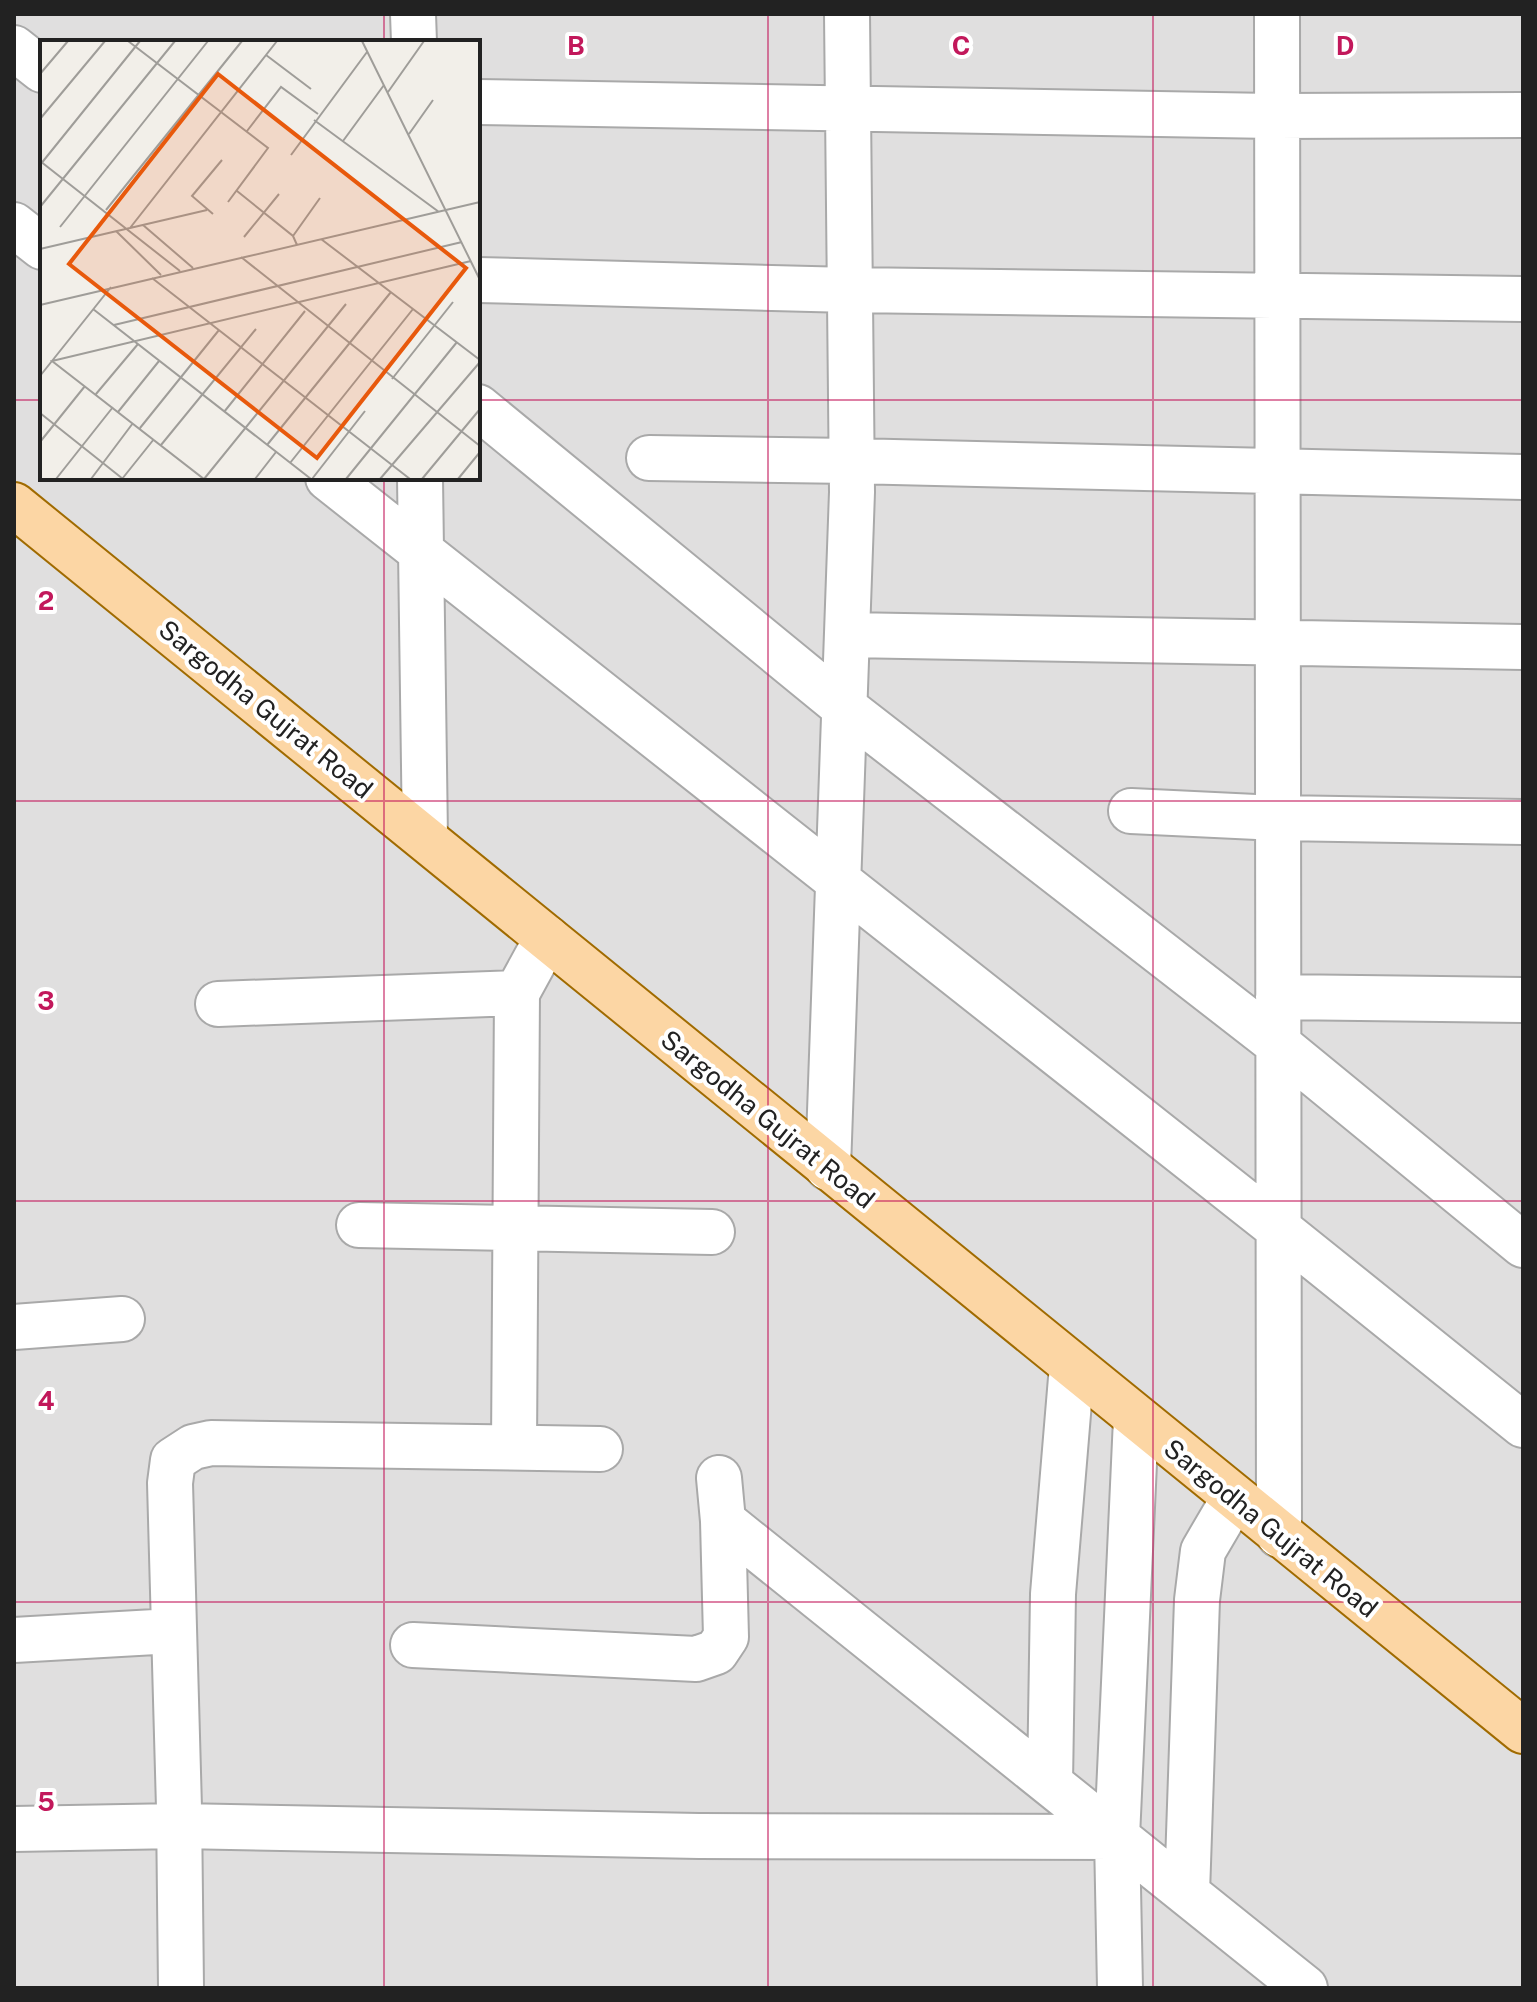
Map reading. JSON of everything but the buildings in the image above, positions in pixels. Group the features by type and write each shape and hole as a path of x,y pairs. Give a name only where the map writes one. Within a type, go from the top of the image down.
{"main road":[{"name":"Sargodha Gujrat Road","path":"14,505 1279,1535 1505,1705 1523,1731"}],"street":[{"path":"413,14 414,40"},
{"path":"828,1168 852,492 847,14"},
{"path":"1277,14 1279,1535"},
{"path":"14,48 40,68"},
{"path":"480,102 1277,116 1523,115"},
{"path":"14,225 40,245"},
{"path":"480,280 850,290 1523,299"},
{"path":"480,409 845,708 1278,1044 1523,1245"},
{"path":"649,458 1523,477"},
{"path":"331,480 1523,1425"},
{"path":"420,480 425,838"},
{"path":"847,635 1523,647"},
{"path":"1131,811 1278,818 1523,822"},
{"path":"514,1447 517,993 547,938"},
{"path":"218,1004 517,993"},
{"path":"1278,997 1523,1000"},
{"path":"359,1225 712,1232"},
{"path":"14,1327 122,1319"},
{"path":"1050,1783 1053,1594 1072,1366"},
{"path":"1120,1988 1117,1837 1136,1419"},
{"path":"181,1988 170,1483 173,1460 193,1447 211,1443 600,1449"},
{"path":"413,1645 696,1659 716,1652 726,1637 719,1478"},
{"path":"1187,1893 1200,1569 1203,1551 1234,1498"},
{"path":"723,1521 1305,1988"},
{"path":"14,1640 173,1631"},
{"path":"14,1829 179,1826 714,1836 1117,1837"}],"shaded area":[{"path":"14,14 1523,14 1523,1988 14,1988"}]}
